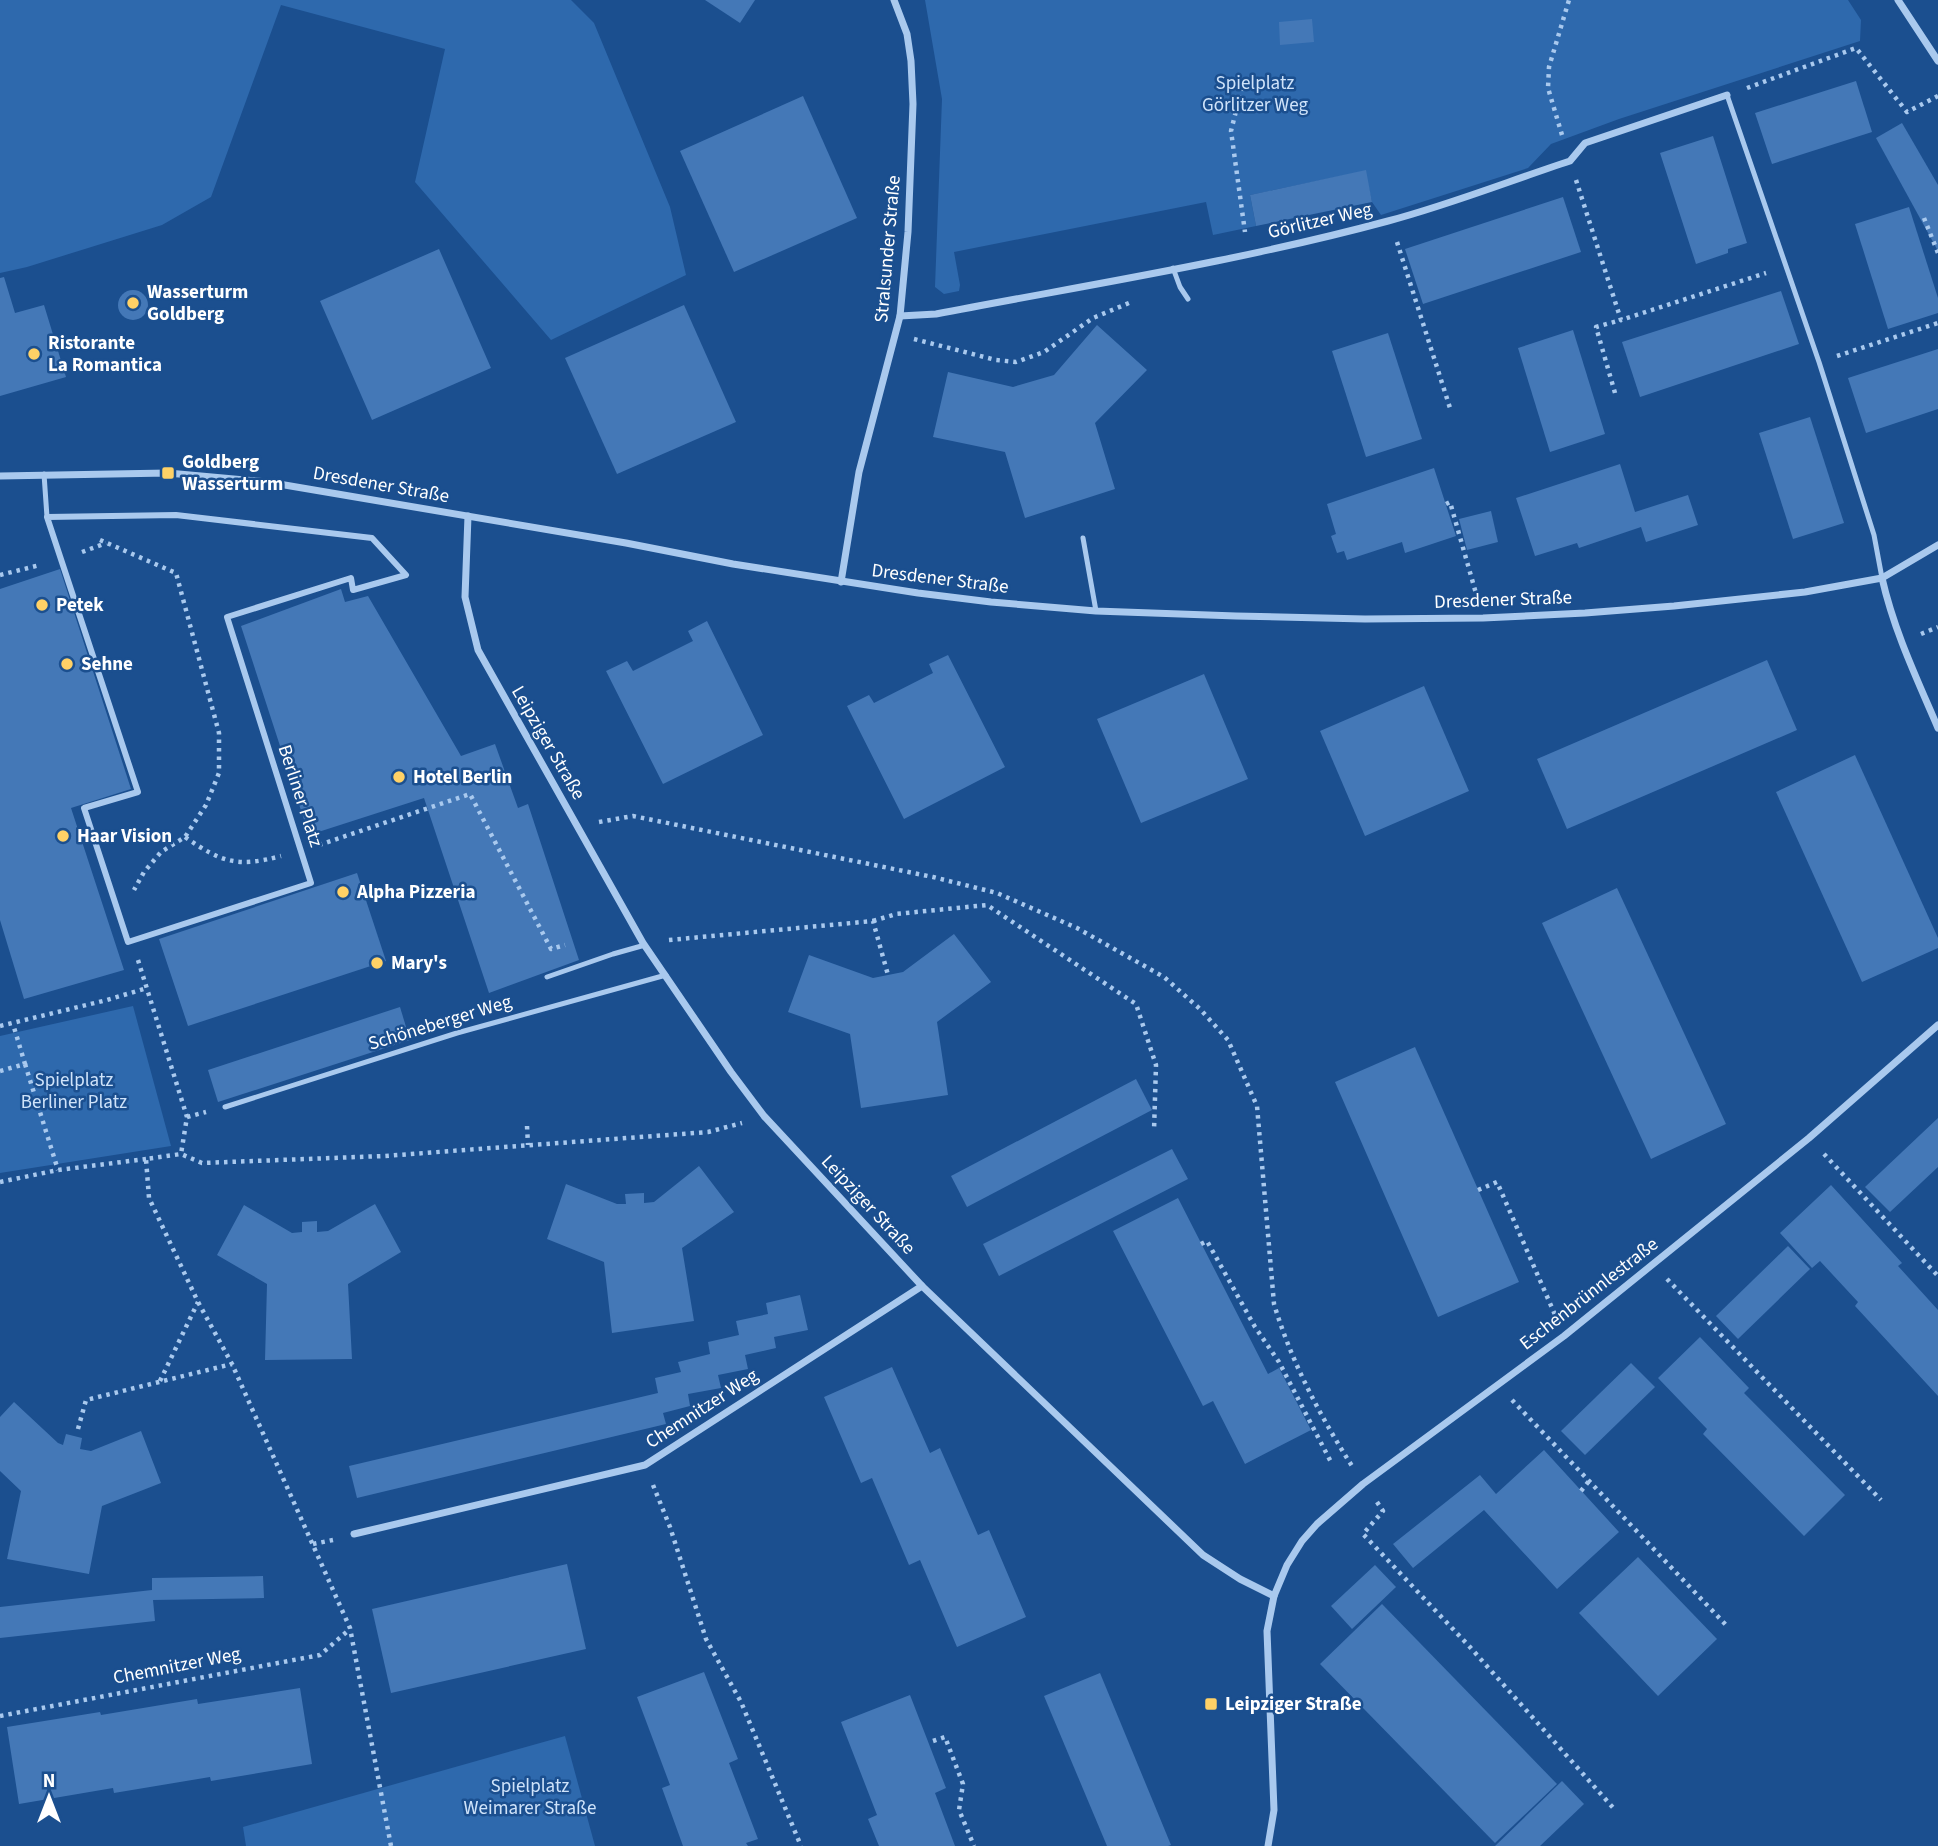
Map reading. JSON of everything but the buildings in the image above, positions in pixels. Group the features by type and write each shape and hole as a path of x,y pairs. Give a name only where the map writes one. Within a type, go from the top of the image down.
{"street":[{"name":"Stralsunder Straße","path":"841,582 859,472 897,334 908,232 913,104 907,34 894,0"},
{"path":"1898,0 1938,61"},
{"name":"Görlitzer Weg","path":"900,316 936,314 1248,254 1390,221 1570,161 1585,143 1727,95"},
{"name":"Dresdener Straße","path":"0,476 168,473 267,482 841,582 991,602 1096,611 1339,618 1483,618 1674,606 1805,592 1882,578"},
{"name":"Berliner Platz","path":"47,517 176,515 372,538 406,575 353,590 351,578 227,617 311,884 133,940"},
{"name":"Leipziger Straße","path":"468,516 466,597 478,650 644,944 731,1072 764,1116 922,1286 1203,1555 1240,1579 1274,1596"},
{"path":"47,517 138,792 84,808 128,942 133,940"},
{"path":"1938,545 1882,578 1890,613 1901,643 1938,728"},
{"name":"Eschenbrünnlestraße","path":"1274,1596 1287,1565 1302,1541 1317,1524 1363,1484 1564,1336 1809,1138 1938,1025"},
{"name":"Chemnitzer Weg","path":"354,1534 645,1465 922,1286"},
{"path":"1268,1846 1274,1810 1267,1631 1274,1596"}],"lane":[{"path":"1727,95 1819,362 1874,535 1882,578"},
{"path":"1173,268 1180,288 1188,299"},
{"path":"44,474 47,517"},
{"path":"1083,538 1096,611"},
{"path":"547,977 644,944"},
{"name":"Schöneberger Weg","path":"225,1107 457,1033 666,975"}],"path":[{"path":"1569,0 1549,67 1548,88 1621,320"},
{"path":"1727,95 1856,48 1907,112 1938,96"},
{"path":"1244,79 1231,131 1248,254"},
{"path":"1924,218 1938,253"},
{"path":"1390,221 1450,408"},
{"path":"1615,393 1595,327 1787,267"},
{"path":"897,334 943,348 1016,362 1044,352 1093,318 1135,301"},
{"path":"1819,362 1938,323"},
{"path":"1446,504 1450,502 1483,618"},
{"path":"95,538 176,573 219,733 219,773 206,805 185,837 161,852 144,872 133,892"},
{"path":"185,837 208,853 240,864 260,862 470,794 551,949 575,942"},
{"path":"577,827 633,816 933,877 1009,898 1077,928 1164,977 1200,1009 1228,1040 1257,1106 1274,1304 1283,1332 1329,1430 1363,1484 1384,1511 1363,1534 1469,1646 1616,1811"},
{"path":"644,944 873,921 897,914 987,905 1136,1004 1156,1065 1154,1131"},
{"path":"873,921 888,975"},
{"path":"133,940 187,1117 181,1154"},
{"path":"0,1026 147,988"},
{"path":"13,1024 58,1170"},
{"path":"0,1071 25,1064"},
{"path":"0,1182 58,1170 181,1154 202,1163 384,1156 708,1132 764,1116"},
{"path":"527,1126 528,1145"},
{"path":"1809,1138 1938,1276"},
{"path":"146,1158 149,1198 198,1303 232,1364 350,1628 391,1846"},
{"path":"1478,1190 1497,1182 1564,1336"},
{"path":"1201,1244 1208,1241 1255,1327 1279,1362 1332,1464"},
{"path":"1653,1264 1881,1500"},
{"path":"159,1382 198,1303"},
{"path":"1246,1331 1255,1327"},
{"path":"78,1429 86,1400 232,1364"},
{"path":"1497,1385 1726,1625"},
{"path":"645,1465 670,1527 705,1639 741,1702 801,1846"},
{"path":"1581,1490 1589,1481"},
{"name":"Chemnitzer Weg","path":"0,1716 320,1655 350,1628"},
{"path":"933,1741 945,1737 963,1784 959,1810 974,1846"}],"green space":[{"path":"0,0 571,0 594,23 670,207 686,275 551,340 415,182 445,49 281,5 211,197 162,225 0,273"},
{"name":"Spielplatz Görlitzer Weg","path":"925,0 1848,0 1861,20 1860,41 1619,119 1551,144 1528,168 1381,215 1372,202 1365,171 1250,195 1256,226 1213,235 1206,202 954,252 959,291 944,294 935,287 942,99"},
{"name":"Spielplatz Berliner Platz","path":"133,1006 171,1146 0,1173 0,1036"},
{"name":"Spielplatz Weimarer Straße","path":"565,1736 595,1846 246,1846 243,1827"}],"place":[{"name":"Wasserturm Goldberg","path":"133,303"},
{"name":"Ristorante La Romantica","path":"34,354"},
{"name":"Goldberg Wasserturm","path":"168,473"},
{"name":"Petek","path":"42,605"},
{"name":"Sehne","path":"67,664"},
{"name":"Hotel Berlin","path":"399,777"},
{"name":"Haar Vision","path":"63,836"},
{"name":"Alpha Pizzeria","path":"343,892"},
{"name":"Mary's","path":"377,963"},
{"name":"Leipziger Straße","path":"1211,1704"}]}
